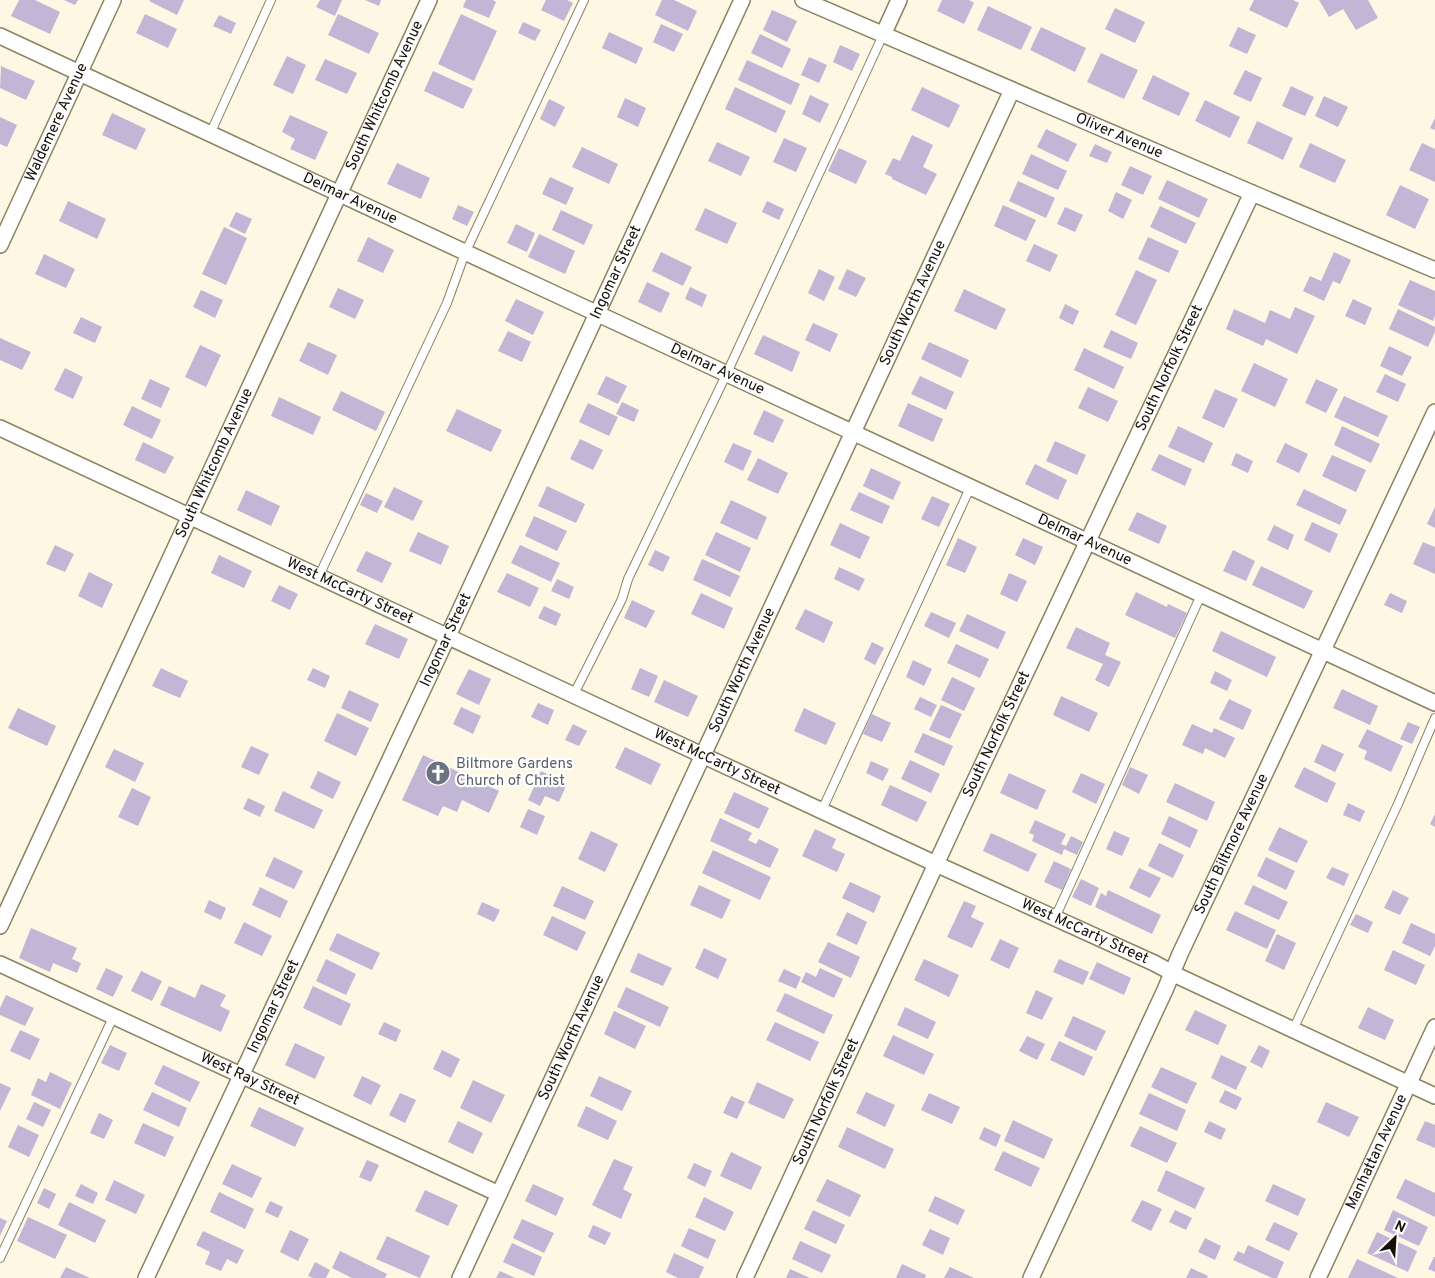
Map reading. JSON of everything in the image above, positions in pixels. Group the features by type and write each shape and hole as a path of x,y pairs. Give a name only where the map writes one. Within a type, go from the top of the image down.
{"street":[{"name":"Waldemere Avenue","path":"0,245 113,0"},
{"name":"South Whitcomb Avenue","path":"0,926 429,0"},
{"name":"Ingomar Street","path":"146,1278 448,636 742,0"},
{"name":"Oliver Avenue","path":"803,0 1435,270"},
{"path":"883,35 899,0"},
{"name":"Delmar Avenue","path":"0,36 1435,703"},
{"name":"South Worth Avenue","path":"460,1278 1012,90"},
{"name":"South Norfolk Street","path":"745,1278 936,864 1252,193"},
{"name":"South Biltmore Avenue","path":"1032,1278 1172,973 1435,412"},
{"name":"West McCarty Street","path":"0,428 936,864 1154,963 1435,1096"},
{"name":"West Ray Street","path":"0,964 499,1194"},
{"name":"Manhattan Avenue","path":"1318,1278 1435,1027"}],"lane":[{"path":"210,134 271,0"},
{"path":"319,576 447,303 465,253 584,0"},
{"path":"574,694 622,599 628,578 726,375 883,35"},
{"path":"822,810 970,488"},
{"path":"1055,918 1201,595"},
{"path":"1293,1030 1398,804 1435,718"},
{"path":"0,1258 110,1024"}],"building":[{"path":"19,0 35,0 60,12 50,34 11,16"},
{"path":"64,0 78,0 75,5"},
{"path":"150,0 184,0 177,15"},
{"path":"320,0 342,0 335,16 316,7"},
{"path":"365,0 381,0 379,6"},
{"path":"466,0 493,0 496,2 489,18 463,7"},
{"path":"546,0 567,0 573,3 564,21 541,10"},
{"path":"662,0 674,0 697,11 688,31 655,15"},
{"path":"942,0 969,0 974,3 964,24 937,11"},
{"path":"1254,0 1293,0 1299,3 1287,28 1249,10"},
{"path":"1319,0 1368,0 1378,18 1356,30 1343,9 1329,17"},
{"path":"988,6 1032,27 1021,50 977,30"},
{"path":"1115,8 1145,22 1135,43 1105,29"},
{"path":"772,10 797,21 787,42 763,30"},
{"path":"145,14 177,29 168,48 136,33"},
{"path":"338,14 379,33 369,54 328,35"},
{"path":"461,14 497,31 474,81 438,64"},
{"path":"219,15 236,23 231,34 213,26"},
{"path":"523,22 541,30 535,41 518,33"},
{"path":"661,24 683,34 674,52 653,42"},
{"path":"1041,27 1086,48 1075,72 1030,50"},
{"path":"1238,27 1256,35 1247,54 1229,46"},
{"path":"609,32 643,48 636,64 602,48"},
{"path":"760,34 791,49 782,68 751,53"},
{"path":"840,45 860,54 852,71 833,62"},
{"path":"1101,53 1138,70 1124,99 1087,82"},
{"path":"287,56 306,65 293,94 273,85"},
{"path":"809,57 827,65 819,83 801,75"},
{"path":"325,59 357,73 347,94 315,80"},
{"path":"747,60 800,84 791,105 738,80"},
{"path":"1,66 35,81 26,100 0,88"},
{"path":"1245,70 1262,78 1251,102 1233,94"},
{"path":"433,71 473,89 463,109 424,91"},
{"path":"1153,75 1190,93 1179,116 1142,99"},
{"path":"1291,86 1314,97 1305,116 1282,106"},
{"path":"735,87 786,111 776,133 725,109"},
{"path":"922,87 960,105 949,128 911,110"},
{"path":"810,95 829,104 820,123 802,114"},
{"path":"1324,96 1348,107 1338,127 1315,116"},
{"path":"625,98 646,108 638,127 617,117"},
{"path":"549,99 565,107 555,127 540,119"},
{"path":"1205,100 1240,117 1230,138 1195,121"},
{"path":"112,113 146,129 136,150 102,135"},
{"path":"290,115 328,132 315,160 290,149 295,139 282,132"},
{"path":"0,117 17,125 7,147 0,144"},
{"path":"1435,118 1435,130 1430,128"},
{"path":"1257,121 1293,138 1283,160 1247,143"},
{"path":"1046,129 1077,144 1068,162 1037,147"},
{"path":"912,135 933,145 923,167 937,174 926,195 885,174 893,158 900,161"},
{"path":"784,138 807,148 796,172 773,162"},
{"path":"717,142 750,157 741,176 708,161"},
{"path":"1310,143 1346,160 1335,183 1299,167"},
{"path":"1422,143 1435,149 1435,182 1409,170"},
{"path":"1095,144 1112,152 1107,163 1089,156"},
{"path":"582,147 618,164 609,184 572,167"},
{"path":"839,148 867,161 856,184 828,171"},
{"path":"1031,154 1067,171 1058,190 1022,174"},
{"path":"397,163 430,178 421,199 387,184"},
{"path":"1130,166 1152,176 1143,195 1121,185"},
{"path":"550,177 574,188 566,205 542,194"},
{"path":"1167,180 1208,199 1199,218 1158,199"},
{"path":"1018,181 1055,198 1046,218 1009,201"},
{"path":"1400,185 1429,199 1415,229 1386,215"},
{"path":"1116,192 1132,200 1123,219 1108,211"},
{"path":"68,201 106,219 97,239 59,221"},
{"path":"767,201 784,209 779,220 762,212"},
{"path":"458,205 474,212 467,226 452,219"},
{"path":"1003,205 1036,220 1026,241 994,226"},
{"path":"1160,206 1196,223 1186,244 1150,227"},
{"path":"1065,207 1083,215 1075,232 1057,224"},
{"path":"705,208 737,223 727,244 695,230"},
{"path":"561,210 593,225 584,245 552,230"},
{"path":"236,212 252,219 245,234 229,226"},
{"path":"516,224 535,233 527,252 507,243"},
{"path":"224,227 247,238 226,285 202,274"},
{"path":"539,234 575,251 565,274 528,257"},
{"path":"368,237 394,250 383,273 357,261"},
{"path":"1148,237 1179,251 1169,273 1138,259"},
{"path":"1034,244 1058,255 1050,272 1026,261"},
{"path":"661,252 692,267 683,286 652,271"},
{"path":"1334,252 1351,260 1340,284 1333,281 1324,301 1303,291 1310,276 1321,281"},
{"path":"44,254 75,269 66,288 35,274"},
{"path":"819,269 835,277 824,301 808,293"},
{"path":"847,269 866,278 856,297 838,289"},
{"path":"1136,270 1157,280 1136,325 1115,315"},
{"path":"1410,280 1435,291 1435,316 1433,321 1398,305"},
{"path":"647,282 670,293 661,313 638,302"},
{"path":"690,287 707,295 702,307 685,299"},
{"path":"338,288 364,300 355,319 329,307"},
{"path":"964,289 1006,309 996,330 954,311"},
{"path":"201,290 223,300 215,318 193,307"},
{"path":"516,299 544,312 533,335 505,321"},
{"path":"1353,299 1372,308 1365,325 1345,316"},
{"path":"1065,304 1079,311 1073,325 1059,318"},
{"path":"1295,307 1315,316 1297,354 1266,339 1263,346 1226,329 1234,309 1265,323 1270,310 1290,319"},
{"path":"1398,309 1435,327 1435,332 1428,347 1389,329"},
{"path":"81,317 102,327 95,343 73,333"},
{"path":"813,323 838,334 830,352 805,340"},
{"path":"1111,330 1138,343 1131,359 1103,347"},
{"path":"508,331 531,342 522,362 498,351"},
{"path":"763,335 800,352 792,372 754,354"},
{"path":"0,338 31,352 22,370 0,360"},
{"path":"308,342 337,355 328,375 299,361"},
{"path":"929,342 969,360 961,378 921,359"},
{"path":"200,345 221,355 206,387 185,377"},
{"path":"1389,346 1412,357 1402,376 1380,366"},
{"path":"1084,348 1124,367 1114,389 1074,370"},
{"path":"1254,363 1288,379 1275,407 1241,391"},
{"path":"65,368 83,377 73,399 54,390"},
{"path":"1385,374 1406,384 1398,402 1376,392"},
{"path":"606,376 627,386 618,404 597,394"},
{"path":"920,376 954,392 946,410 911,394"},
{"path":"150,379 170,388 161,408 141,399"},
{"path":"1316,379 1338,389 1326,413 1305,403"},
{"path":"1088,387 1118,401 1108,422 1078,408"},
{"path":"1215,389 1238,399 1224,428 1202,418"},
{"path":"341,391 385,412 376,431 332,410"},
{"path":"1344,396 1388,416 1378,437 1334,417"},
{"path":"279,397 321,417 313,435 271,416"},
{"path":"622,402 639,410 634,422 616,414"},
{"path":"588,403 618,417 609,436 579,422"},
{"path":"908,403 943,419 933,442 898,426"},
{"path":"132,406 161,420 152,439 123,425"},
{"path":"457,409 502,430 491,452 446,431"},
{"path":"764,410 784,420 773,443 753,434"},
{"path":"1178,426 1213,443 1204,463 1168,447"},
{"path":"1342,426 1380,444 1371,463 1334,445"},
{"path":"580,439 603,450 593,470 570,459"},
{"path":"1055,441 1086,455 1077,475 1046,461"},
{"path":"143,442 174,457 165,474 135,460"},
{"path":"733,443 752,451 743,471 724,462"},
{"path":"1285,443 1308,454 1299,473 1276,462"},
{"path":"1236,453 1253,461 1248,473 1231,465"},
{"path":"1159,454 1192,469 1185,486 1151,470"},
{"path":"1332,455 1366,470 1356,492 1322,476"},
{"path":"758,458 788,473 778,494 747,480"},
{"path":"1035,464 1067,480 1058,500 1025,484"},
{"path":"871,468 901,482 893,500 863,486"},
{"path":"547,486 585,504 576,523 538,506"},
{"path":"394,487 423,501 413,521 384,507"},
{"path":"1304,489 1347,510 1340,525 1296,505"},
{"path":"246,490 280,506 271,526 237,510"},
{"path":"859,492 890,506 882,524 850,510"},
{"path":"366,493 383,501 377,513 360,505"},
{"path":"932,496 950,504 939,527 921,519"},
{"path":"731,500 767,517 757,540 720,523"},
{"path":"1435,507 1435,528 1427,524"},
{"path":"1137,512 1167,526 1159,544 1128,530"},
{"path":"534,516 567,531 557,551 525,536"},
{"path":"1312,522 1338,534 1330,553 1304,540"},
{"path":"840,523 870,537 860,559 830,545"},
{"path":"1274,525 1294,535 1288,550 1267,540"},
{"path":"418,532 449,546 441,565 409,551"},
{"path":"716,532 751,548 740,572 705,555"},
{"path":"958,538 977,547 965,573 946,565"},
{"path":"1023,538 1043,547 1035,565 1015,555"},
{"path":"1423,542 1435,547 1435,574 1413,564"},
{"path":"55,545 74,554 65,572 46,564"},
{"path":"520,545 560,563 551,582 511,563"},
{"path":"655,550 670,557 663,572 648,565"},
{"path":"1233,550 1255,561 1246,581 1223,571"},
{"path":"366,551 392,563 382,583 356,571"},
{"path":"219,555 252,571 244,588 211,573"},
{"path":"702,559 740,576 730,597 693,580"},
{"path":"1261,566 1313,591 1304,609 1252,585"},
{"path":"839,567 865,579 859,591 834,579"},
{"path":"89,572 113,584 102,608 78,596"},
{"path":"507,573 539,588 530,607 497,592"},
{"path":"1009,573 1027,581 1017,602 1000,594"},
{"path":"557,579 574,587 569,599 551,591"},
{"path":"279,585 298,594 290,610 271,601"},
{"path":"1136,592 1167,607 1168,604 1187,613 1175,638 1125,615"},
{"path":"701,593 733,608 724,629 691,614"},
{"path":"1390,593 1407,601 1402,613 1384,605"},
{"path":"632,600 655,611 646,628 624,618"},
{"path":"544,606 561,614 556,626 538,618"},
{"path":"805,609 833,622 824,643 795,629"},
{"path":"931,612 956,623 949,638 924,626"},
{"path":"967,614 1006,632 998,649 959,631"},
{"path":"375,624 408,639 399,659 365,644"},
{"path":"1076,627 1110,643 1105,655 1121,662 1109,687 1095,680 1103,664 1066,648"},
{"path":"1221,631 1276,657 1267,677 1212,651"},
{"path":"872,642 884,648 875,665 864,659"},
{"path":"956,644 989,659 980,678 947,663"},
{"path":"913,660 932,669 924,686 906,677"},
{"path":"161,668 188,681 180,698 152,686"},
{"path":"313,668 330,676 325,688 307,680"},
{"path":"640,668 658,676 649,697 631,689"},
{"path":"469,669 491,679 479,705 456,694"},
{"path":"1215,671 1232,680 1227,691 1210,683"},
{"path":"952,677 975,688 964,711 941,700"},
{"path":"664,680 698,696 688,717 654,702"},
{"path":"1342,689 1378,706 1370,725 1333,708"},
{"path":"349,690 379,704 371,722 341,708"},
{"path":"1061,696 1098,713 1089,732 1053,715"},
{"path":"920,697 937,705 931,717 914,709"},
{"path":"1229,699 1252,710 1243,730 1219,719"},
{"path":"538,703 554,710 548,725 531,717"},
{"path":"941,705 962,714 950,739 929,730"},
{"path":"461,707 481,716 473,734 453,724"},
{"path":"18,708 56,726 47,746 8,728"},
{"path":"804,708 836,723 826,745 794,731"},
{"path":"337,713 369,728 356,756 324,741"},
{"path":"872,714 891,723 882,742 863,734"},
{"path":"1408,722 1420,727 1412,744 1400,739"},
{"path":"573,724 587,731 579,746 565,740"},
{"path":"1192,724 1212,733 1214,728 1235,738 1225,758 1205,748 1203,754 1182,745"},
{"path":"1367,729 1403,746 1391,772 1364,759 1367,751 1358,747"},
{"path":"923,733 953,746 944,766 914,752"},
{"path":"1322,744 1344,754 1335,772 1314,762"},
{"path":"251,746 269,754 259,775 241,767"},
{"path":"625,747 661,764 651,785 615,768"},
{"path":"114,749 144,763 135,782 105,767"},
{"name":"Biltmore Gardens Church of Christ","path":"423,755 499,791 489,813 462,800 457,812 443,806 438,816 402,800"},
{"path":"910,760 940,774 931,793 901,779"},
{"path":"871,761 889,769 883,781 866,773"},
{"path":"1130,767 1148,775 1139,794 1122,785"},
{"path":"1304,767 1336,783 1327,803 1294,787"},
{"path":"318,771 341,782 333,799 310,788"},
{"path":"541,771 567,783 559,802 545,796 540,806 528,800"},
{"path":"1009,773 1046,790 1037,810 1000,793"},
{"path":"1081,773 1105,784 1096,804 1072,792"},
{"path":"1175,783 1215,802 1207,821 1166,802"},
{"path":"890,785 927,802 917,822 881,805"},
{"path":"132,788 151,797 138,826 118,817"},
{"path":"283,791 323,810 314,829 274,811"},
{"path":"734,792 769,808 759,829 724,813"},
{"path":"248,798 265,806 260,817 243,809"},
{"path":"1348,803 1365,811 1360,822 1343,815"},
{"path":"528,809 545,816 537,835 520,827"},
{"path":"1435,814 1435,827 1430,824"},
{"path":"1169,816 1198,830 1190,848 1161,834"},
{"path":"720,818 752,833 748,840 756,844 759,839 779,849 770,868 710,841"},
{"path":"1035,820 1066,834 1061,844 1066,846 1071,836 1083,842 1077,855 1064,849 1062,855 1032,841 1034,835 1029,833"},
{"path":"1279,827 1308,841 1297,863 1268,850"},
{"path":"815,829 836,839 832,848 845,854 837,872 802,856"},
{"path":"591,831 618,844 605,872 578,859"},
{"path":"1114,831 1130,838 1122,856 1106,849"},
{"path":"991,833 1037,854 1028,872 983,851"},
{"path":"1159,843 1184,855 1173,878 1148,866"},
{"path":"713,850 771,877 760,900 702,873"},
{"path":"274,857 303,871 294,889 265,876"},
{"path":"1266,857 1295,871 1286,890 1257,876"},
{"path":"1054,861 1071,869 1062,890 1044,882"},
{"path":"1332,867 1349,874 1344,886 1326,878"},
{"path":"1139,868 1161,878 1150,898 1129,888"},
{"path":"1081,879 1099,888 1091,906 1072,897"},
{"path":"850,882 881,896 874,913 842,898"},
{"path":"699,885 731,900 722,919 690,905"},
{"path":"1253,885 1288,902 1279,920 1244,904"},
{"path":"562,886 594,901 585,920 553,906"},
{"path":"260,887 288,901 280,918 252,905"},
{"path":"1108,890 1161,915 1152,934 1095,907 1101,893 1106,896"},
{"path":"1393,890 1409,898 1400,915 1384,908"},
{"path":"209,900 226,908 221,920 204,912"},
{"path":"964,901 976,906 971,917 984,923 972,948 947,937"},
{"path":"482,902 500,910 494,922 477,914"},
{"path":"1235,911 1276,930 1267,949 1226,930"},
{"path":"847,912 867,922 857,945 836,935"},
{"path":"1356,914 1373,922 1368,933 1350,925"},
{"path":"552,916 586,932 577,951 543,935"},
{"path":"244,922 272,936 262,956 234,943"},
{"path":"1411,923 1435,934 1435,946 1430,956 1402,943"},
{"path":"31,928 77,948 72,959 81,963 77,973 53,963 50,972 19,958"},
{"path":"337,933 380,953 372,970 329,950"},
{"path":"1277,934 1296,943 1284,970 1265,961"},
{"path":"1000,939 1019,948 1009,969 990,960"},
{"path":"828,942 860,957 851,978 818,962"},
{"path":"704,948 727,959 718,979 695,968"},
{"path":"1393,950 1425,965 1416,985 1384,970"},
{"path":"638,953 672,968 663,986 630,972"},
{"path":"326,959 356,974 346,995 316,981"},
{"path":"924,959 959,975 949,997 914,980"},
{"path":"1059,959 1089,972 1083,985 1053,972"},
{"path":"1097,962 1131,978 1124,995 1089,979"},
{"path":"106,968 123,976 113,997 96,989"},
{"path":"820,968 843,979 834,998 801,982 806,972 816,977"},
{"path":"784,969 801,977 796,989 778,981"},
{"path":"141,971 162,981 152,1001 131,991"},
{"path":"201,984 226,995 220,1006 230,1011 221,1032 160,1005 169,986 195,998"},
{"path":"313,986 351,1004 341,1026 303,1008"},
{"path":"626,987 669,1007 660,1027 617,1007"},
{"path":"1036,990 1053,998 1042,1020 1026,1013"},
{"path":"785,993 833,1015 824,1034 776,1011"},
{"path":"6,995 34,1008 25,1026 0,1015 0,1008"},
{"path":"905,1007 936,1022 928,1039 897,1025"},
{"path":"1368,1007 1394,1020 1385,1040 1358,1028"},
{"path":"1195,1010 1227,1025 1218,1045 1185,1030"},
{"path":"614,1011 646,1026 635,1049 604,1034"},
{"path":"1073,1016 1106,1031 1096,1051 1064,1036"},
{"path":"384,1022 401,1030 396,1042 378,1034"},
{"path":"775,1022 819,1042 810,1061 766,1040"},
{"path":"20,1030 40,1039 30,1060 10,1051"},
{"path":"893,1035 934,1054 924,1075 883,1056"},
{"path":"1027,1036 1045,1044 1037,1060 1019,1051"},
{"path":"1059,1041 1093,1057 1084,1076 1050,1060"},
{"path":"295,1043 325,1057 315,1079 285,1065"},
{"path":"110,1045 127,1053 119,1071 101,1063"},
{"path":"1259,1045 1270,1051 1262,1068 1250,1062"},
{"path":"442,1050 460,1059 451,1078 433,1069"},
{"path":"1221,1055 1247,1067 1236,1090 1211,1078"},
{"path":"163,1065 200,1082 190,1102 154,1084"},
{"path":"1161,1067 1197,1083 1187,1104 1151,1087"},
{"path":"50,1072 72,1083 60,1109 31,1095 38,1078 46,1082"},
{"path":"362,1076 381,1085 371,1105 353,1096"},
{"path":"599,1076 632,1091 622,1111 590,1096"},
{"path":"473,1080 505,1095 491,1123 460,1108"},
{"path":"757,1082 794,1099 784,1119 748,1103"},
{"path":"0,1083 11,1088 0,1111"},
{"path":"1225,1090 1242,1098 1236,1110 1219,1102"},
{"path":"152,1092 187,1108 179,1127 143,1110"},
{"path":"866,1092 895,1105 885,1127 856,1113"},
{"path":"400,1093 416,1100 405,1123 389,1115"},
{"path":"929,1093 960,1107 952,1124 921,1110"},
{"path":"1149,1093 1186,1110 1177,1131 1139,1114"},
{"path":"731,1096 745,1102 737,1119 723,1113"},
{"path":"34,1102 51,1110 43,1127 26,1119"},
{"path":"1326,1102 1359,1117 1349,1137 1317,1122"},
{"path":"586,1106 617,1121 608,1140 577,1126"},
{"path":"259,1107 304,1128 295,1147 250,1126"},
{"path":"99,1113 113,1120 104,1139 90,1133"},
{"path":"1013,1120 1053,1139 1044,1159 1004,1141"},
{"path":"458,1121 483,1133 473,1154 448,1142"},
{"path":"1209,1121 1226,1129 1221,1140 1204,1132"},
{"path":"1425,1121 1435,1125 1435,1148 1416,1140"},
{"path":"143,1123 174,1137 165,1157 134,1143"},
{"path":"18,1125 39,1135 29,1157 8,1147"},
{"path":"1140,1126 1177,1143 1167,1163 1130,1146"},
{"path":"847,1127 894,1149 885,1169 838,1147"},
{"path":"984,1127 1001,1135 996,1147 979,1139"},
{"path":"1003,1151 1040,1168 1031,1187 994,1170"},
{"path":"731,1152 762,1167 751,1190 720,1176"},
{"path":"614,1159 633,1167 623,1189 632,1194 621,1219 592,1205"},
{"path":"367,1160 379,1165 371,1182 359,1177"},
{"path":"694,1163 712,1171 705,1187 687,1178"},
{"path":"232,1164 262,1178 252,1198 222,1184"},
{"path":"1166,1170 1205,1188 1195,1209 1157,1191"},
{"path":"827,1179 861,1195 850,1217 816,1201"},
{"path":"1405,1179 1435,1193 1435,1217 1396,1198"},
{"path":"114,1180 145,1195 136,1214 105,1200"},
{"path":"81,1184 98,1193 93,1204 75,1196"},
{"path":"533,1184 564,1198 556,1216 525,1201"},
{"path":"1273,1184 1306,1199 1298,1216 1265,1201"},
{"path":"44,1188 56,1194 49,1209 37,1203"},
{"path":"425,1190 458,1205 448,1226 415,1211"},
{"path":"219,1192 254,1209 245,1229 210,1212"},
{"path":"935,1196 965,1210 958,1225 928,1211"},
{"path":"704,1197 734,1212 725,1231 695,1217"},
{"path":"1142,1200 1162,1209 1151,1231 1131,1221"},
{"path":"270,1201 283,1207 278,1218 265,1212"},
{"path":"69,1202 106,1220 95,1243 58,1225"},
{"path":"813,1210 845,1225 836,1244 804,1229"},
{"path":"1175,1210 1192,1218 1186,1230 1169,1222"},
{"path":"1393,1210 1428,1227 1419,1246 1384,1230"},
{"path":"28,1217 67,1235 55,1259 17,1241"},
{"path":"0,1218 7,1221 0,1236"},
{"path":"522,1219 554,1233 544,1253 513,1238"},
{"path":"1274,1222 1298,1233 1289,1251 1265,1240"},
{"path":"593,1225 611,1233 605,1245 588,1237"},
{"path":"689,1228 716,1240 708,1259 681,1246"},
{"path":"930,1229 950,1238 943,1255 922,1245"},
{"path":"290,1230 309,1239 298,1261 280,1252"},
{"path":"203,1231 244,1250 237,1264 227,1259 221,1271 205,1264 210,1252 196,1245"},
{"path":"1377,1232 1417,1251 1408,1272 1367,1253"},
{"path":"387,1236 430,1256 420,1278 376,1259"},
{"path":"1205,1238 1221,1246 1215,1260 1198,1252"},
{"path":"800,1241 831,1255 822,1273 792,1259"},
{"path":"512,1243 542,1257 534,1276 503,1262"},
{"path":"1248,1245 1284,1262 1277,1278 1272,1278 1233,1260 1238,1251 1244,1254"},
{"path":"340,1251 387,1274 385,1278 352,1278 332,1268"},
{"path":"674,1253 704,1267 699,1278 678,1278 666,1272"},
{"path":"1435,1257 1435,1272 1428,1269"},
{"path":"1357,1259 1398,1278 1348,1278"},
{"path":"315,1262 330,1270 326,1278 308,1276"},
{"path":"902,1264 926,1275 925,1278 896,1278"},
{"path":"66,1267 90,1278 60,1278"},
{"path":"950,1267 974,1278 944,1278"},
{"path":"1191,1268 1208,1276 1207,1278 1186,1278"},
{"path":"790,1269 810,1278 786,1278"},
{"path":"500,1271 515,1278 496,1278"}],"place":[{"name":"Biltmore Gardens Church of Christ","path":"438,773"}]}
